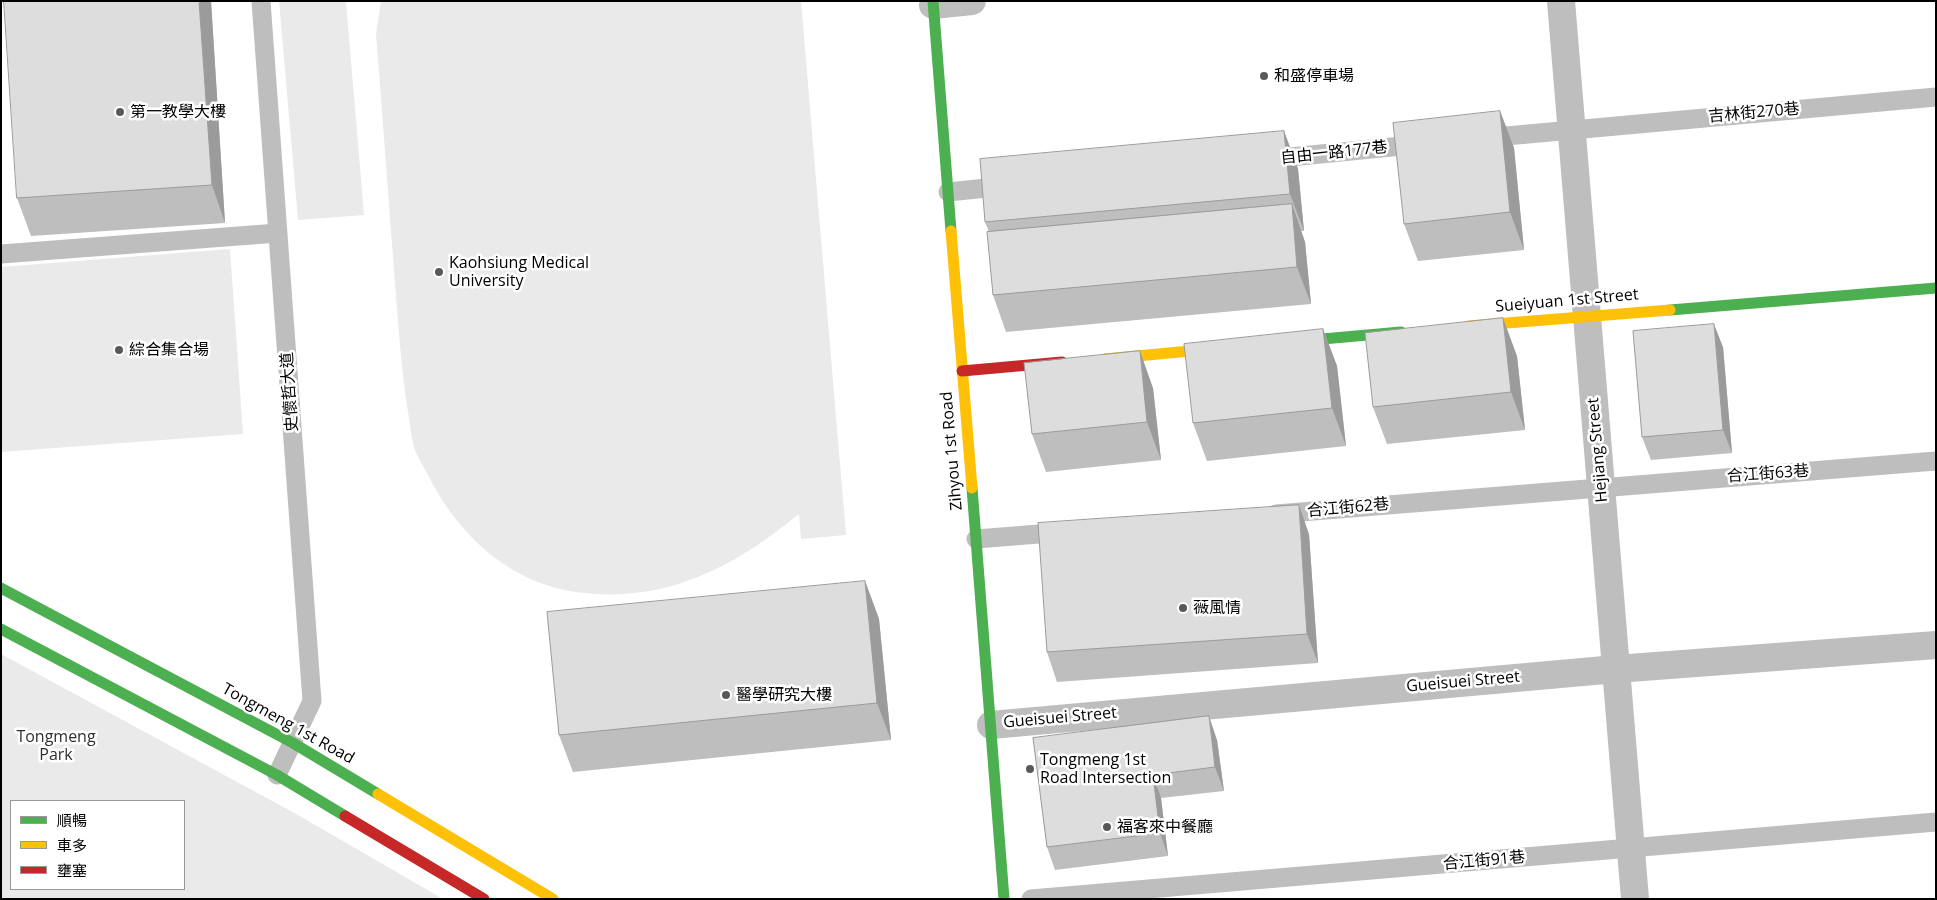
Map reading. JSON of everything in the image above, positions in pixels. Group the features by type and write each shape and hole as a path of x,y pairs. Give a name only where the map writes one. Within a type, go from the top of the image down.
{"street":[{"path":"933,3 972,1"},
{"name":"Hejiang Street","path":"1561,1 1635,899"},
{"name":"Zihyou 1st Road","path":"933,3 1004,899"},
{"name":"Sueiyuan 1st Street","path":"1458,327 1936,288"},
{"path":"1280,343 1409,331"},
{"path":"1091,360 1230,347"},
{"path":"962,372 1072,362"},
{"name":"Tongmeng 1st Road","path":"1,588 293,743 553,899"},
{"path":"1,629 277,776 484,899"},
{"name":"Gueisuei Street","path":"991,725 1616,669 1936,645"}],"lane":[{"name":"史懷哲大道","path":"261,1 312,702 277,776"},
{"name":"吉林街270巷","path":"1572,130 1936,96"},
{"path":"1463,140 1572,130"},
{"name":"自由一路177巷","path":"1255,161 1443,142"},
{"path":"948,192 1027,184"},
{"path":"1,254 278,233"},
{"name":"合江街63巷","path":"1601,486 1936,461"},
{"name":"合江街62巷","path":"1254,516 1601,486"},
{"path":"976,539 1085,530"},
{"name":"合江街91巷","path":"1031,899 1936,822"}],"green space":[{"path":"279,1 346,1 364,215 298,220"},
{"path":"381,1 801,1 846,535 801,539 799,514 751,550 699,576 672,586 644,592 615,594 584,593 558,588 534,580 512,569 491,555 455,519 441,498 415,450 406,397 398,325 376,34"},
{"name":"綜合集合場","path":"230,249 243,434 1,452 1,267"},
{"name":"Tongmeng Park","path":"1,654 298,815 443,899 1,899"}],"building":[{"name":"第一教學大樓","path":"4,1 199,1 212,185 17,198"},
{"path":"1500,111 1510,212 1404,224 1393,123"},
{"path":"1284,131 1290,194 985,222 980,159"},
{"path":"1292,204 1297,267 993,295 987,232"},
{"path":"1503,318 1511,392 1373,407 1365,333"},
{"path":"1714,324 1723,430 1642,437 1633,331"},
{"path":"1323,329 1332,408 1193,423 1184,344"},
{"path":"1140,351 1147,422 1032,434 1024,363"},
{"name":"薇風情","path":"1299,505 1307,634 1047,652 1038,523"},
{"name":"醫學研究大樓","path":"865,581 877,703 559,735 547,612"},
{"name":"福客來中餐廳","path":"1209,716 1215,767 1153,775 1160,833 1047,847 1033,738"}],"traffic: fast":[{"path":"933,1 951,231"},
{"path":"1670,310 1936,288"},
{"path":"1289,342 1401,332"},
{"path":"972,488 1004,899"},
{"path":"1,588 293,743 378,794"},
{"path":"1,629 277,775 345,816"}],"traffic: slow":[{"path":"951,231 972,488"},
{"path":"1469,326 1670,310"},
{"path":"1105,359 1222,348"},
{"path":"378,794 553,899"}],"traffic: jam":[{"path":"962,371 1062,362"},
{"path":"345,816 484,899"}],"place":[{"name":"和盛停車場","path":"1264,76"},
{"name":"第一教學大樓","path":"120,112"},
{"name":"Kaohsiung Medical University","path":"439,272"},
{"name":"綜合集合場","path":"119,350"},
{"name":"薇風情","path":"1183,608"},
{"name":"醫學研究大樓","path":"726,695"},
{"name":"Tongmeng 1st Road Intersection","path":"1030,769"},
{"name":"福客來中餐廳","path":"1107,827"}]}
